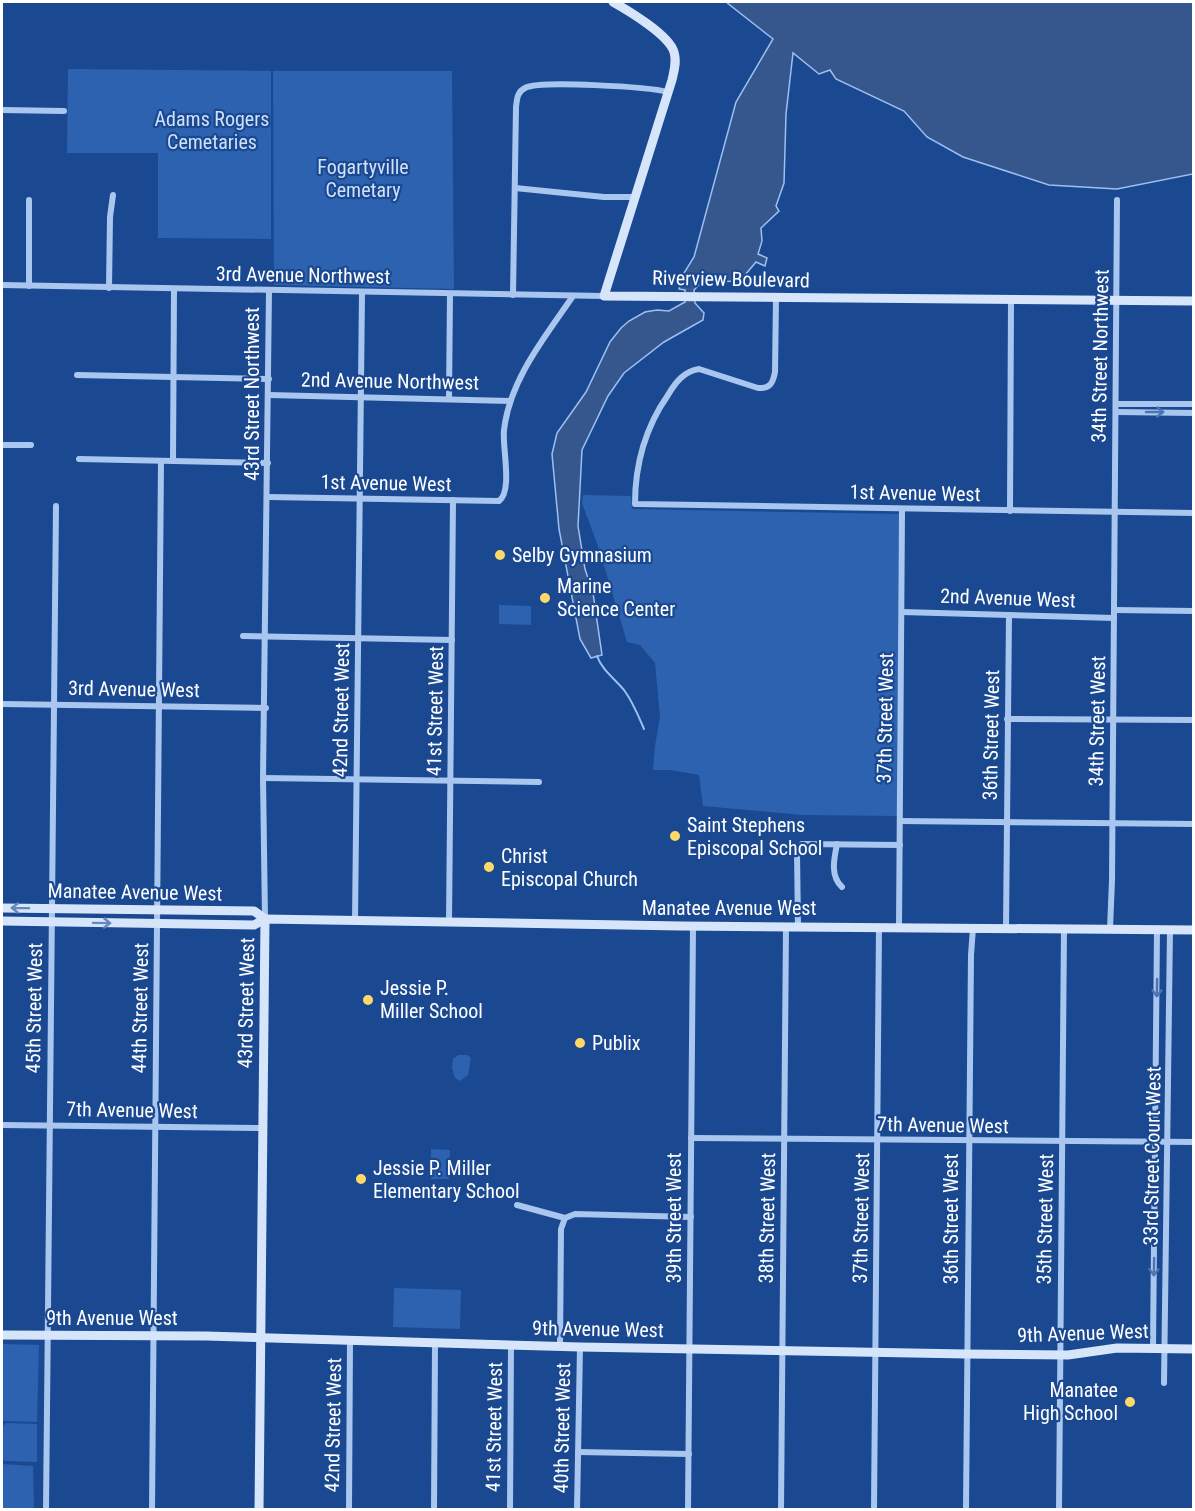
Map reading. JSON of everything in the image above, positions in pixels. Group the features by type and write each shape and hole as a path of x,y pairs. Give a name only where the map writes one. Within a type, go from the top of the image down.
{"street":[{"path":"604,296 675,66 675,54 671,45 642,21 613,2"},
{"path":"513,295 516,107 521,91 529,86 544,85 629,87 668,92"},
{"path":"2,110 64,111"},
{"path":"515,188 604,197 635,197"},
{"path":"109,288 110,218 113,195"},
{"path":"29,200 29,286"},
{"name":"34th Street Northwest","path":"1115,513 1118,200"},
{"name":"3rd Avenue Northwest","path":"2,285 604,296"},
{"path":"173,461 174,289"},
{"name":"43rd Street Northwest","path":"268,497 269,291"},
{"name":"42nd Street West","path":"354,921 362,293"},
{"path":"449,398 450,294"},
{"path":"510,400 533,355 573,296"},
{"name":"Riverview Boulevard","path":"604,296 1194,301"},
{"name":"1st Avenue West","path":"776,298 775,372 772,383 767,388 758,388 699,369 692,370 681,378 658,409 647,435 638,468 635,504 1194,513"},
{"path":"1010,511 1011,301"},
{"path":"77,375 269,379"},
{"name":"2nd Avenue Northwest","path":"269,395 510,400"},
{"name":"1st Avenue West","path":"268,497 493,502 502,499 506,485 504,432 510,400"},
{"path":"1116,404 1194,404"},
{"path":"1116,412 1194,413"},
{"path":"2,444 31,445"},
{"path":"79,459 268,463"},
{"name":"44th Street West","path":"152,1509 162,461"},
{"name":"43rd Street West","path":"259,1509 265,920 263,778 268,497"},
{"name":"41st Street West","path":"449,923 453,500"},
{"name":"45th Street West","path":"45,1509 56,506"},
{"name":"37th Street West","path":"899,927 902,510"},
{"name":"34th Street West","path":"1110,929 1115,513"},
{"name":"2nd Avenue West","path":"902,612 1009,615 1194,611"},
{"name":"36th Street West","path":"1006,928 1009,615"},
{"path":"243,636 452,639"},
{"name":"3rd Avenue West","path":"2,704 266,708"},
{"path":"1007,719 1194,720"},
{"path":"263,778 539,782"},
{"path":"900,821 1194,824"},
{"path":"798,927 798,848 802,844 900,845"},
{"path":"837,844 834,875 842,887"},
{"name":"Manatee Avenue West","path":"2,908 254,911 265,920"},
{"name":"Manatee Avenue West","path":"2,921 254,925 265,920 1194,930"},
{"name":"39th Street West","path":"688,1509 693,926"},
{"name":"38th Street West","path":"781,1509 786,927"},
{"name":"37th Street West","path":"874,1509 879,927"},
{"name":"36th Street West","path":"966,1509 968,1142 973,928"},
{"name":"35th Street West","path":"1059,1509 1064,929"},
{"name":"33rd Street Court West","path":"1153,1348 1158,930"},
{"name":"33rd Street Court West","path":"1164,1383 1169,1142 1170,930"},
{"name":"7th Avenue West","path":"2,1125 263,1128"},
{"name":"7th Avenue West","path":"691,1138 1194,1142"},
{"path":"517,1205 565,1218 575,1214 691,1217"},
{"name":"40th Street West","path":"560,1347 561,1229 565,1218"},
{"name":"9th Avenue West","path":"2,1335 260,1338 511,1346 966,1354 1060,1355 1117,1348 1194,1349"},
{"name":"42nd Street West","path":"349,1509 350,1341"},
{"path":"434,1509 435,1344"},
{"name":"41st Street West","path":"510,1509 511,1346"},
{"name":"40th Street West","path":"577,1509 580,1347"},
{"path":"578,1452 689,1454"}],"green space":[{"name":"Adams Rogers Cemetaries","path":"68,69 271,71 271,239 158,238 158,153 67,153"},
{"name":"Fogartyville Cemetary","path":"273,71 452,71 454,289 274,285"},
{"path":"583,495 631,496 632,509 899,514 897,816 802,815 703,806 699,775 671,770 653,770 660,717 655,663 640,645 627,642 599,549 582,503"},
{"path":"499,605 531,606 531,625 499,624"},
{"path":"458,1055 467,1055 471,1058 468,1075 460,1081 455,1078 452,1068 453,1059"},
{"path":"431,1149 450,1150 449,1179 431,1179"},
{"path":"394,1288 461,1290 460,1329 393,1327"},
{"path":"2,1344 39,1345 37,1422 3,1421"},
{"path":"6,1423 37,1424 37,1462 5,1461 2,1458 3,1426"},
{"path":"2,1464 33,1466 34,1509 2,1509"}],"shaded area":[{"path":"726,2 1193,2 1193,174 1117,189 1049,185 963,157 927,137 904,111 836,79 830,70 819,74 793,53 786,114 784,183 776,206 779,211 761,228 762,241 758,254 767,258 765,266 756,262 740,281 705,282 694,290 695,303 704,313 703,320 664,342 624,373 608,396 582,450 578,526 585,569 593,593 602,655 591,658 580,639 559,529 552,454 557,433 586,392 610,342 621,328 645,312 669,311 685,302 685,290 679,289 684,273 694,257 736,102 773,39"}],"waterway":[{"path":"597,656 605,670 627,695 644,729"}],"place":[{"name":"Selby Gymnasium","path":"500,555"},
{"name":"Marine Science Center","path":"545,598"},
{"name":"Saint Stephens Episcopal School","path":"675,836"},
{"name":"Christ Episcopal Church","path":"489,867"},
{"name":"Jessie P. Miller School","path":"368,1000"},
{"name":"Publix","path":"580,1043"},
{"name":"Jessie P. Miller Elementary School","path":"361,1179"},
{"name":"Manatee High School","path":"1130,1402"}]}
